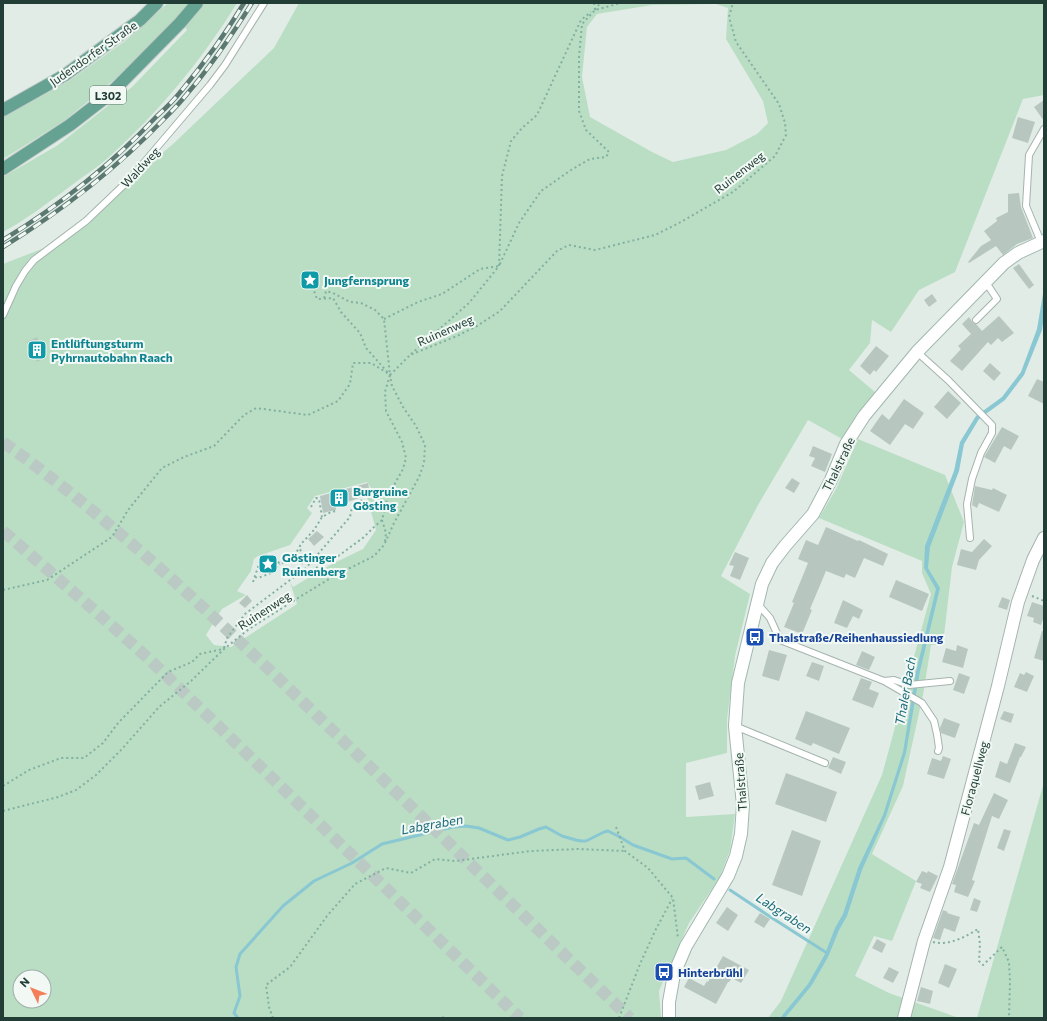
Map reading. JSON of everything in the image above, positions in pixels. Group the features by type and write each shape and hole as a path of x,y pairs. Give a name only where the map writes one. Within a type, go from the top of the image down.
{"main road":[{"name":"Judendorfer Straße","path":"3,110 65,76 140,20 157,3"},
{"name":"L302","path":"3,169 70,125 110,94 180,23 197,3"},
{"name":"Thalstraße","path":"669,1018 668,1002 674,974 686,946 723,886 736,856 741,834 743,805 735,726 738,683 762,584 772,563 813,514 831,480 846,444 882,393 917,352 985,281 1004,263 1018,253 1042,241"},
{"name":"Floraquellweg","path":"904,1018 924,941 950,867 998,686 1018,602 1033,560 1044,538"}],"lane":[{"name":"Waldweg","path":"3,315 16,286 34,260 86,220 130,179 210,84 225,64 264,3"},
{"name":"Thalstraße","path":"1042,241 1026,206 1028,155 1044,129"},
{"path":"976,320 997,299 985,281"},
{"path":"917,352 948,380 992,425 992,433 981,453 972,479 967,504 970,538"},
{"path":"757,603 770,618 780,640 884,680 922,703 934,721 939,748 938,751"},
{"path":"884,680 894,680 909,685 950,681"},
{"path":"899,690 902,683"},
{"path":"735,726 825,763"}],"path":[{"path":"594,3 595,10"},
{"path":"410,355 469,303 499,266 519,223 541,191 571,170 590,160 606,157 609,152 586,130 579,111 578,57 582,24 600,3"},
{"path":"499,266 502,176 511,141 536,115 581,20 595,10 621,3"},
{"name":"Ruinenweg","path":"224,649 249,629 298,598 334,576 374,556 384,545 419,477 424,463 425,445 416,426 403,407 392,386 390,375 410,355 457,336 477,326 500,311 557,251 569,245 595,250 655,235 679,224 732,192 775,156 786,135 785,123 779,104 736,42 729,17 733,3"},
{"path":"384,319 418,302 442,294 480,269 499,266"},
{"path":"310,280 317,299 333,298 341,312 360,333 366,348 390,375"},
{"path":"324,299 326,291 333,293 350,302 375,310 384,319 390,375 385,392 386,411 402,442 406,458 403,468 388,496 382,520 386,532 384,545"},
{"path":"3,590 46,580 112,537 128,510 162,468 184,457 214,446 244,415 256,408 308,415 338,401 350,384 353,363 371,363 390,375"},
{"path":"311,507 316,498 319,500 322,518"},
{"name":"Ruinenweg","path":"224,649 227,638 245,614 306,568 350,517 352,507 362,500"},
{"path":"255,577 258,578 274,572 277,566 293,558 301,544 314,530 322,518 331,512 336,511"},
{"path":"297,574 312,570 337,557 364,537 382,520"},
{"path":"297,574 305,557 299,548"},
{"path":"252,582 263,556 273,556 280,564"},
{"path":"1022,592 1044,601"},
{"path":"3,786 29,770 61,758 84,758 103,743 118,722 168,672 192,662 200,654 224,649"},
{"path":"3,811 58,797 76,790 96,775 159,708 191,681 224,649"},
{"path":"616,827 625,851 648,868 673,898 680,959"},
{"path":"273,1018 269,1007 266,985 290,967 327,916 355,884 386,868 411,873 435,859 455,861 531,851 578,849 625,851"},
{"path":"619,1018 643,957 673,898"},
{"path":"924,941 938,943 962,939 978,929 980,944 979,961 983,965 1002,947 1009,962 1009,1018"}],"green space":[{"path":"168,3 190,3 169,27 115,79 64,121 3,159 3,117 69,81 125,41"},
{"path":"205,3 237,3 209,45 162,104 104,161 36,211 3,232 3,177 58,145 132,87 187,30 185,27"},
{"path":"299,3 1044,3 1044,95 1023,99 955,272 919,290 891,332 872,320 870,343 849,370 875,392 857,414 844,440 808,420 758,505 721,576 750,594 735,656 727,719 727,753 686,763 686,817 735,814 730,850 720,877 689,923 659,991 661,1018 3,1018 3,264 52,245 173,144 274,48","holes":["716,4 728,8 726,39 763,101 768,123 757,134 726,150 673,162 652,152 590,117 582,77 587,27 597,14 652,5","367,482 371,488 367,497 376,530 363,549 332,564 293,587 290,582 297,604 231,647 214,645 206,635 222,609 246,595 237,591 251,571 254,559 258,556 290,545 312,513 307,508 315,496"]},
{"path":"858,439 945,475 964,522 952,567 943,644 931,645 923,695 903,786 872,854 916,881 892,941 874,936 855,976 889,993 959,1018 768,1018 781,1001 882,775 931,594 922,573 922,561 819,518 836,489"},
{"path":"1044,782 1044,1018 977,1018"}],"water":[{"path":"1044,288 1044,315 1042,330 1024,375 1005,400 979,419 964,444 959,471 930,547 928,568 940,588 920,671 906,753 886,816 862,870 847,916 839,930 828,957 812,985 785,1018 780,1018 808,984 825,954 835,928 843,914 858,868 883,815 903,752 916,672 936,589 924,568 925,546 954,471 960,442 976,416 1002,397 1021,372 1037,329"}],"building":[{"path":"1044,100 1044,121 1034,107"},
{"path":"1018,117 1035,122 1028,143 1012,138"},
{"path":"1019,193 1021,207 1033,238 1017,244 1003,255 996,246 969,263 968,262 981,246 991,240 984,231 997,221 996,218 1008,212 1008,194"},
{"path":"1019,264 1034,285 1029,289 1013,268"},
{"path":"932,294 937,301 929,307 924,300"},
{"path":"999,316 1014,333 1002,342 998,338 991,345 988,342 962,371 950,361 961,349 958,346 971,334 962,324 969,317 982,331"},
{"name":"Entlüftungsturm Pyhrnautobahn Raach","path":"37,337 46,357 37,362 27,342"},
{"path":"876,346 889,356 876,372 874,370 870,375 860,366"},
{"path":"990,363 1001,373 994,381 983,371"},
{"path":"1037,379 1044,382 1044,404 1028,396"},
{"path":"948,391 961,403 947,419 934,407"},
{"path":"904,399 924,413 913,429 905,424 890,445 870,431 882,414 889,420"},
{"path":"1002,427 1019,436 1011,450 1004,446 995,463 984,457"},
{"path":"813,446 832,454 825,472 811,466 815,458 809,456"},
{"path":"792,478 800,483 794,493 785,488"},
{"name":"Burgruine Gösting","path":"368,483 369,488 365,496 336,506 336,510 323,513 320,496"},
{"path":"975,486 992,490 993,488 1007,495 999,512 979,503 977,508 972,505"},
{"path":"826,527 858,541 859,540 888,554 883,566 864,558 855,578 846,574 844,578 826,571 810,609 812,610 802,634 784,627 794,603 792,602 808,563 798,559 806,540 818,545"},
{"path":"317,531 324,537 314,546 308,539"},
{"path":"984,539 992,546 979,560 976,570 957,565 961,549 972,552"},
{"path":"735,552 749,558 740,580 730,576 734,566 729,565"},
{"path":"896,580 929,594 922,611 889,597"},
{"path":"247,595 252,601 245,608 239,603"},
{"path":"1002,597 1010,600 1007,610 998,607"},
{"path":"843,600 863,610 859,619 853,616 847,628 834,623"},
{"path":"1032,602 1044,606 1044,616 1041,625 1033,622 1034,618 1027,616"},
{"path":"1042,631 1044,631 1044,661 1034,658"},
{"path":"957,645 968,649 963,668 942,662 946,648 956,651"},
{"path":"769,650 787,655 779,681 762,676"},
{"path":"862,651 875,657 869,670 856,665"},
{"path":"812,662 824,666 819,681 806,676"},
{"path":"1026,672 1034,676 1027,692 1014,687 1020,673 1024,675"},
{"path":"959,673 970,677 964,694 953,690"},
{"path":"861,678 872,682 869,689 879,693 873,708 852,700"},
{"path":"806,711 850,728 839,754 813,743 811,746 795,739"},
{"path":"1004,711 1014,714 1011,723 1000,719"},
{"path":"944,718 960,724 955,738 941,733 940,728"},
{"path":"1015,743 1026,747 1020,757 1010,783 995,777 1000,761 1007,764"},
{"path":"943,756 951,759 944,779 927,774 932,758 941,761"},
{"path":"833,757 846,762 841,774 828,768"},
{"path":"786,773 837,792 826,822 775,804"},
{"path":"710,782 714,796 699,800 695,786"},
{"path":"994,793 1008,800 999,819 992,816 972,880 975,881 968,897 954,892 956,885 952,884 974,823 979,825"},
{"path":"1004,829 1011,831 1004,851 997,848"},
{"path":"792,830 821,841 802,896 772,885"},
{"path":"922,871 927,873 928,871 938,876 930,892 920,888 922,884 916,882"},
{"path":"974,898 981,901 977,912 970,910"},
{"path":"727,907 738,915 728,931 716,923"},
{"path":"943,910 948,912 947,913 960,917 955,932 944,928 940,940 933,938"},
{"path":"760,913 770,919 764,928 754,922"},
{"path":"877,939 886,944 882,953 872,948"},
{"path":"723,956 749,970 741,983 732,978 728,982 716,1004 684,987 689,978 704,986 707,981 708,982"},
{"path":"945,964 957,969 949,988 938,983"},
{"path":"889,967 899,972 893,983 883,978"},
{"path":"921,987 933,991 930,1004 917,1001"}],"waterway":[{"name":"Labgraben","path":"238,1018 234,1013 240,996 236,967 240,954 283,906 314,881 352,863 382,844 453,827 466,826 479,828 508,840 546,827 562,836 581,841 586,841 608,831 633,845 672,859 686,858 714,879"},
{"name":"Labgraben","path":"730,890 827,953"}],"tunnel":[{"path":"3,442 90,508 212,616 630,1018"},
{"path":"3,531 148,658 520,1018"}],"railway":[{"path":"3,240 45,213 65,198 103,168 140,134 191,79 223,36 244,3"},
{"path":"3,247 47,219 88,188 145,138 176,107 196,83 221,50 252,3"}],"place":[{"name":"Jungfernsprung","path":"310,280"},
{"name":"Entlüftungsturm Pyhrnautobahn Raach","path":"37,350"},
{"name":"Burgruine Gösting","path":"339,498"},
{"name":"Göstinger Ruinenberg","path":"268,564"},
{"name":"Thalstraße/Reihenhaussiedlung","path":"755,637"},
{"name":"Hinterbrühl","path":"664,972"}],"water label":[{"name":"Thaler Bach","path":"905,691"}]}
